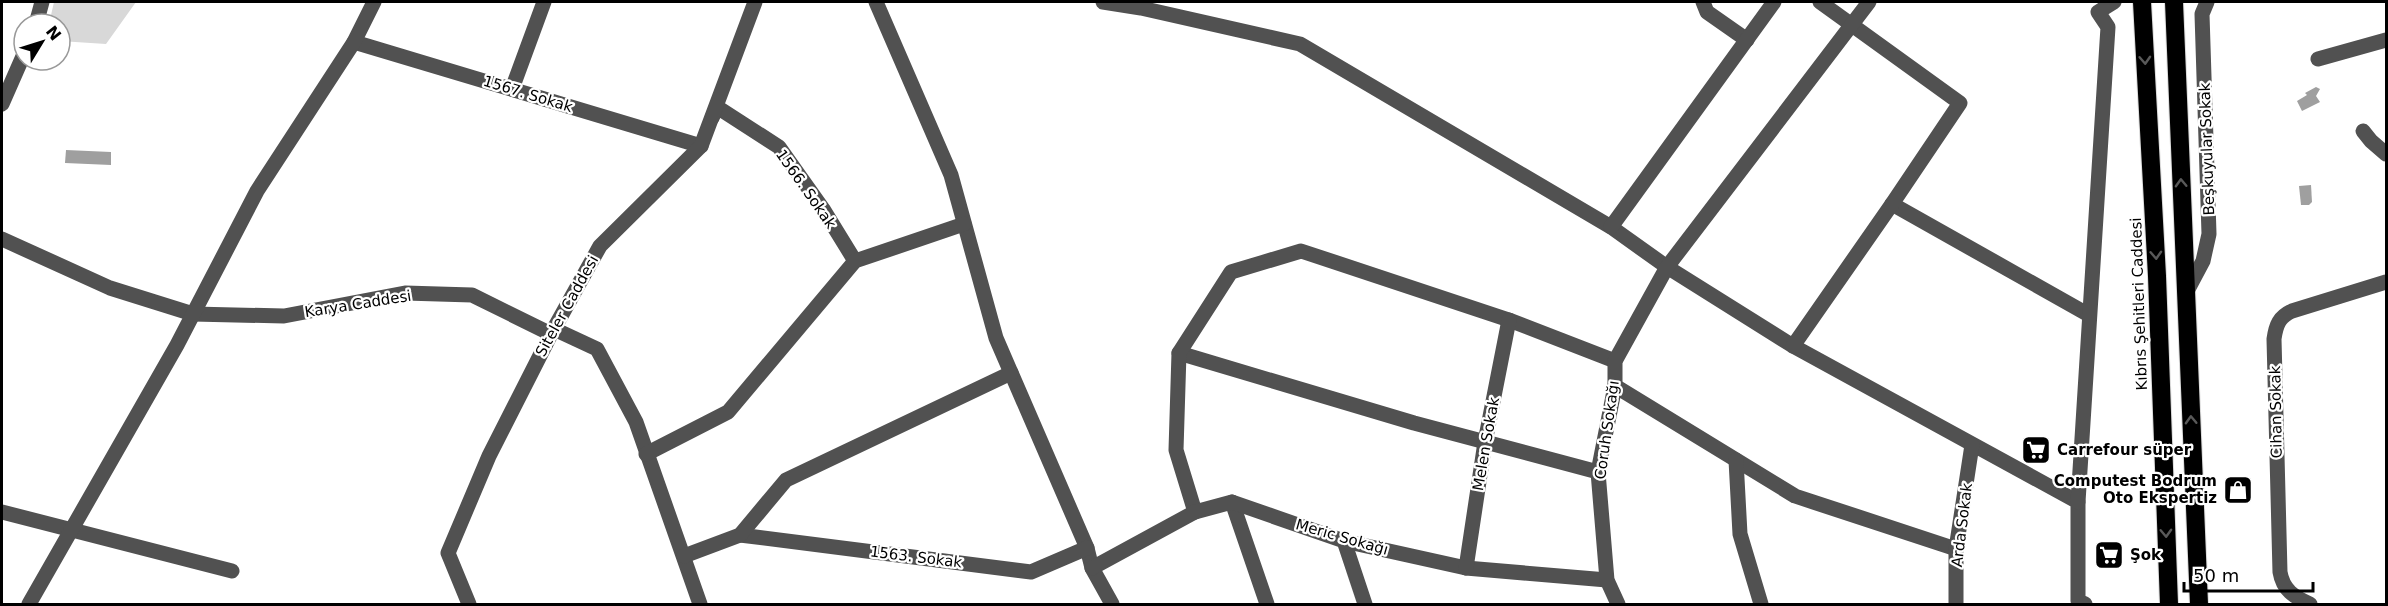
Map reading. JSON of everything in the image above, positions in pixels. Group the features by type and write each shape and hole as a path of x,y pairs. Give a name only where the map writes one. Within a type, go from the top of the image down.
{"highway":[{"name":"Kıbrıs Şehitleri Caddesi","path":"2142,2 2157,276 2169,604"},
{"path":"2174,2 2199,604"}],"street":[{"path":"29,604 194,314 257,191 354,42 374,2"},
{"path":"512,89 544,2"},
{"name":"Siteler Caddesi","path":"469,604 448,553 489,456 552,332 600,246 701,146 755,2"},
{"path":"876,2 951,175 996,338 1108,602"},
{"path":"1103,2 1141,5 1300,44 1611,227 1668,267 1793,345 2078,502"},
{"path":"1703,2 1707,12 1747,40"},
{"path":"1611,227 1774,2"},
{"path":"1793,345 1960,103 1820,2"},
{"name":"Coruh Sokağı","path":"1618,604 1607,580 1598,472 1615,386 1615,361 1668,267 1869,2"},
{"path":"2080,603 2078,502 2108,27 2096,7 2114,2"},
{"name":"Beşkuyular Sokak","path":"2186,293 2203,261 2209,234 2202,14 2207,2"},
{"path":"2318,59 2386,40"},
{"name":"1567. Sokak","path":"354,42 701,146"},
{"path":"2,104 16,72"},
{"name":"1566. Sokak","path":"701,146 717,107 779,147 823,209 855,261"},
{"path":"2363,130 2371,141 2386,154"},
{"path":"1892,204 2089,315"},
{"path":"646,454 728,412 855,261 964,224"},
{"name":"Karya Caddesi","path":"2,239 110,288 194,314 284,316 405,293 472,295 552,332 597,349 636,422 700,604"},
{"path":"1195,512 1176,450 1179,353 1231,272 1301,251 1509,320 1615,361"},
{"name":"Cihan Sokak","path":"2310,604 2289,592 2284,586 2280,572 2274,339 2276,327 2282,316 2292,311 2386,282"},
{"name":"Melen Sokak","path":"1466,568 1485,442 1509,320"},
{"path":"1179,353 1485,442 1598,472"},
{"path":"684,556 740,535 786,480 1011,373"},
{"path":"1615,386 1795,496 1956,549"},
{"name":"Arda Sokak","path":"1956,604 1956,549 1972,445"},
{"path":"1736,460 1740,534 1761,604"},
{"path":"1092,568 1195,512 1232,502 1267,604"},
{"name":"Meric Sokağı","path":"1232,502 1344,541 1466,568 1607,580"},
{"path":"2,512 232,571"},
{"name":"1563. Sokak","path":"740,535 1031,572 1087,548"},
{"path":"1344,541 1365,604"}],"shaded area":[{"path":"54,2 136,2 106,44 72,42 72,12 52,12"},
{"path":"2316,87 2320,89 2316,96 2320,102 2302,111 2297,101"},
{"path":"66,150 111,152 111,165 65,163"},
{"path":"2311,185 2312,202 2309,205 2301,205 2299,186"}],"place":[{"name":"Carrefour süper","path":"2036,450"},
{"name":"Computest Bodrum Oto Ekspertiz","path":"2238,490"},
{"name":"Şok","path":"2109,555"}]}
